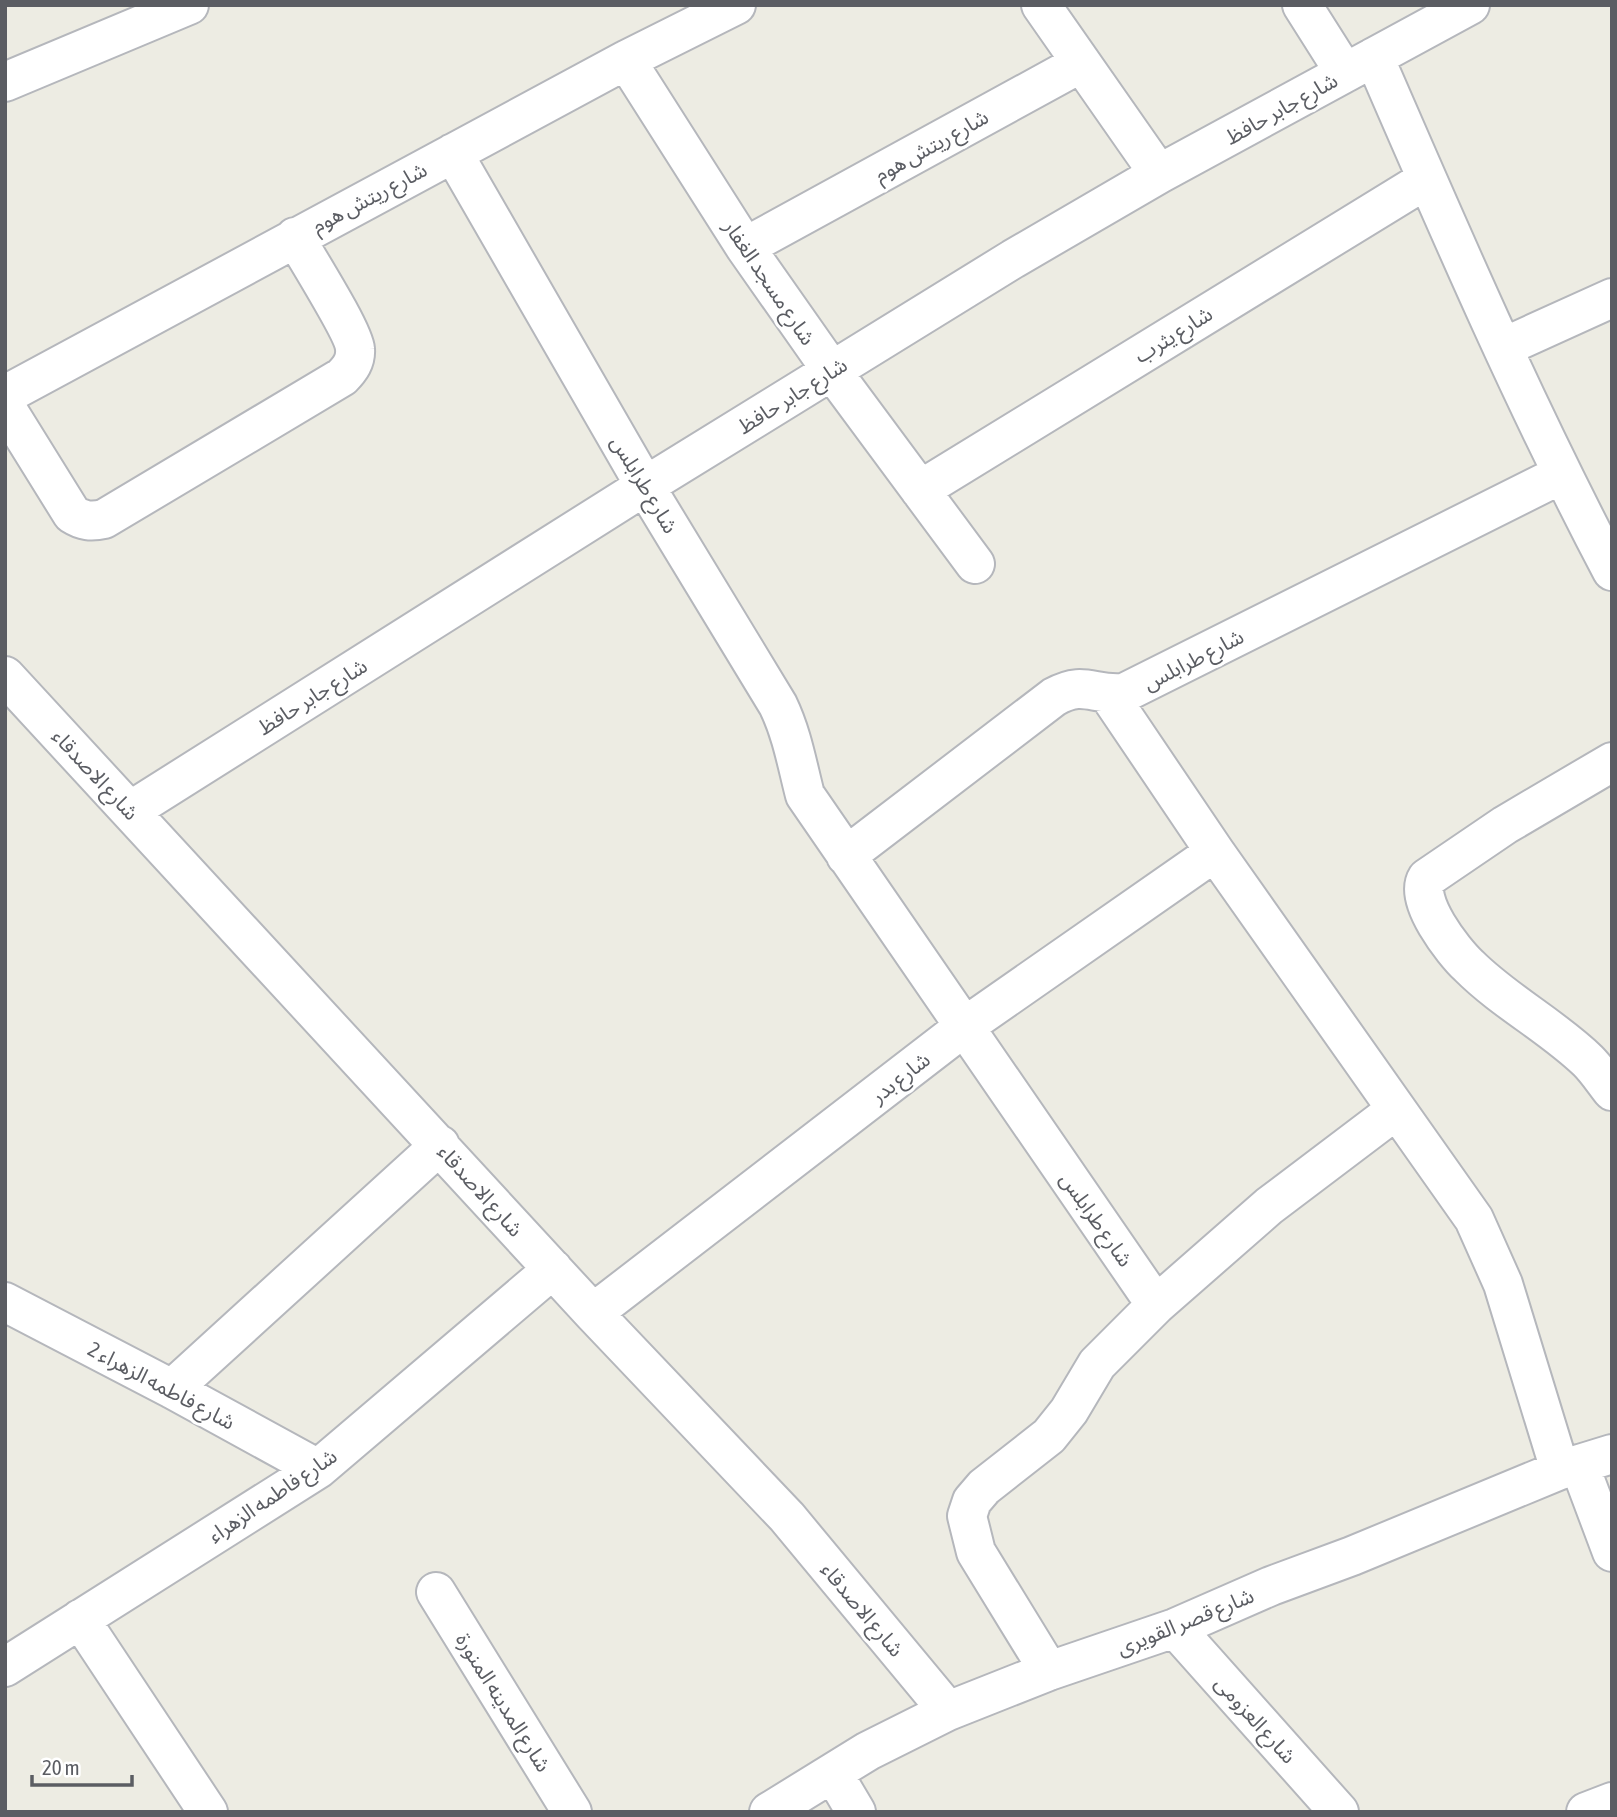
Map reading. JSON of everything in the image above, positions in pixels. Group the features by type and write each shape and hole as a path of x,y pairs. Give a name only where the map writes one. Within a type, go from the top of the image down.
{"street":[{"path":"5,82 189,5"},
{"name":"شارع ريتش هوم","path":"5,395 626,60 736,5"},
{"path":"1041,5 1159,174"},
{"path":"1303,5 1360,65 1427,179 1562,474 1600,521 1612,571"},
{"name":"شارع جابر حافظ","path":"130,811 645,485 1013,259 1159,174 1470,5"},
{"name":"شارع مسجد الغفار","path":"626,60 745,247 832,371 975,565"},
{"name":"شارع ريتش هوم","path":"745,247 1081,63"},
{"name":"شارع طرابلس","path":"453,153 645,485 778,705 788,726 805,795 1156,1305"},
{"name":"شارع يثرب","path":"920,490 1427,179"},
{"path":"5,406 72,514 93,522 104,519 349,371 356,351 354,341 295,237"},
{"path":"1504,347 1612,298"},
{"name":"شارع طرابلس","path":"1109,695 1124,693 1562,474"},
{"name":"شارع الاصدقاء","path":"5,676 552,1269 787,1517 948,1712"},
{"path":"846,856 1054,697 1068,689 1079,687 1109,695 1215,852 1474,1219 1583,1463 1612,1552"},
{"path":"1612,762 1505,825 1427,878 1423,883 1423,892 1427,908 1468,966 1588,1061 1612,1091"},
{"name":"شارع بدر","path":"593,1313 964,1027 1215,852"},
{"path":"1049,1671 976,1552 967,1516 972,1501 984,1487 1049,1436 1069,1411 1097,1364 1156,1305 1269,1206 1396,1110"},
{"path":"172,1389 440,1145"},
{"name":"شارع فاطمه الزهراء","path":"5,1667 318,1469 552,1269"},
{"name":"شارع فاطمه الزهراء 2","path":"5,1302 318,1469"},
{"name":"شارع قصر القويرى","path":"769,1812 868,1751 948,1712 1049,1671 1175,1628 1271,1586 1583,1463"},
{"name":"شارع المدينه المنورة","path":"436,1592 572,1812"},
{"path":"80,1619 208,1812"},
{"name":"شارع العزومى","path":"1175,1628 1337,1811"},
{"path":"833,1773 856,1812"},
{"path":"1586,1812 1612,1802"}]}
